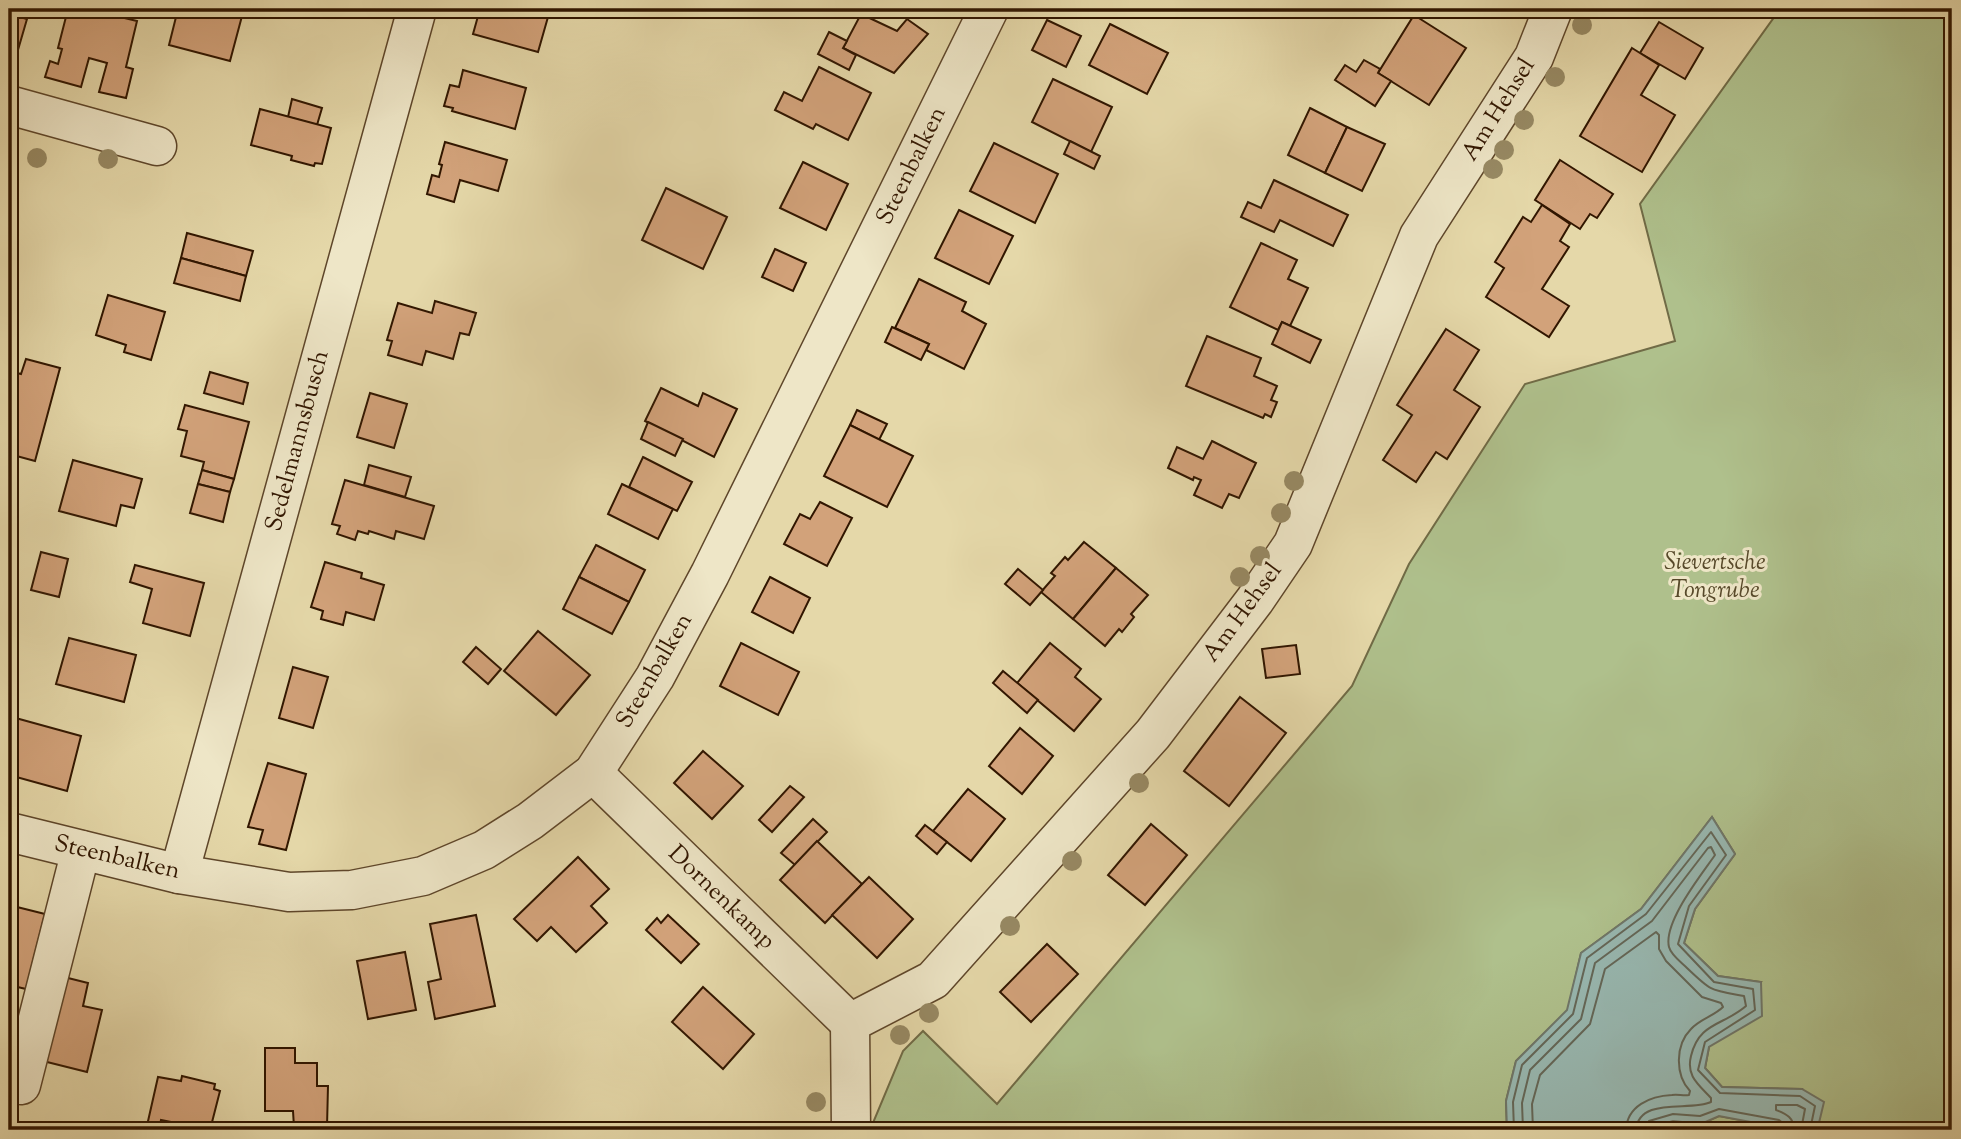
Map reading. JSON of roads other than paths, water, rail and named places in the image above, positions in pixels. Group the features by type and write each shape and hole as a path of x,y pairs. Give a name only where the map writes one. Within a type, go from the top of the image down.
{"street":[{"name":"Sedelmannsbusch","path":"179,874 417,9"},
{"name":"Steenbalken","path":"9,832 179,874 289,892 352,890 423,876 484,850 530,821 593,773 655,677 710,574 989,9"},
{"name":"Am Hehsel","path":"850,1023 933,980 1153,734 1255,600 1293,544 1419,236 1534,57 1553,9"},
{"path":"9,105 156,146"},
{"name":"Dornenkamp","path":"593,773 850,1023"},
{"path":"21,1086 81,850"},
{"path":"850,1023 851,1130"}],"water":[{"path":"1712,817 1735,854 1695,909 1684,943 1718,976 1761,982 1762,1016 1709,1047 1705,1068 1722,1087 1802,1089 1824,1102 1818,1127 1788,1129 1719,1116 1701,1124 1673,1121 1644,1130 1507,1130 1506,1101 1516,1061 1567,1010 1581,953 1641,909"}],"park label":[{"name":"Sievertsche Tongrube","path":"1715,577"}]}
